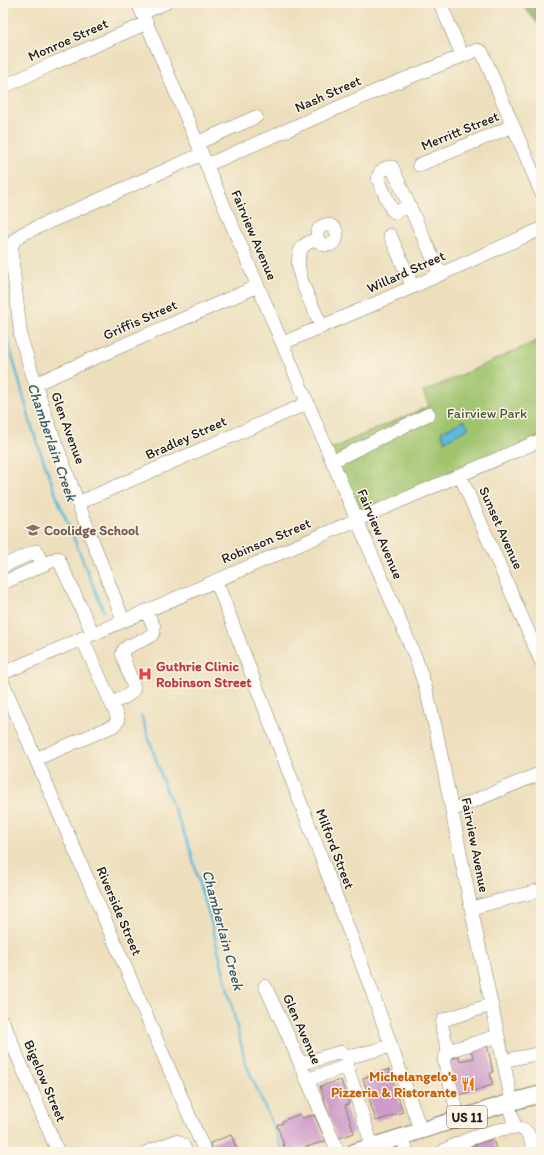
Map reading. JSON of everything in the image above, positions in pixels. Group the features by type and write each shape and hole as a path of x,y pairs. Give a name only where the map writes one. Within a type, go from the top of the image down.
{"main road":[{"name":"US 11","path":"354,1152 372,1146 404,1145 421,1131 541,1094"}],"street":[{"name":"Monroe Street","path":"3,87 52,64 142,13 165,3"},
{"path":"440,3 462,55"},
{"name":"Fairview Avenue","path":"142,13 416,659 425,686 436,730 515,1127"},
{"name":"Nash Street","path":"15,239 22,234 202,154 390,85 477,50 482,52 513,126"},
{"path":"202,154 256,117"},
{"path":"513,126 541,192"},
{"name":"Merritt Street","path":"419,165 513,126"},
{"path":"410,206 440,274"},
{"name":"Willard Street","path":"283,343 413,287 541,229"},
{"path":"390,235 413,287"},
{"name":"Glen Avenue","path":"15,239 11,249 21,338 35,384 78,503 123,620"},
{"path":"318,239 310,241 302,248 298,258 298,270 322,327"},
{"name":"Griffis Street","path":"35,384 258,286"},
{"name":"Bradley Street","path":"78,503 308,403"},
{"path":"332,461 429,414"},
{"name":"Robinson Street","path":"3,673 541,440"},
{"name":"Sunset Avenue","path":"460,475 541,661"},
{"path":"3,566 36,551 43,565"},
{"path":"3,579 5,582 58,558 118,721 112,726 36,759"},
{"name":"Milford Street","path":"216,580 370,986 421,1131"},
{"path":"111,703 132,693 134,688 122,654 123,650 127,647 148,638 154,632 154,627 146,611"},
{"name":"Riverside Street","path":"3,683 205,1152"},
{"path":"452,810 541,772"},
{"path":"471,908 541,890"},
{"name":"Glen Avenue","path":"265,986 338,1152"},
{"path":"459,1119 444,1060 448,1051 442,1027 443,1020 491,1005"},
{"name":"Bigelow Street","path":"3,1022 58,1152"},
{"path":"448,1051 498,1036"},
{"path":"307,1080 348,1062 391,1046"},
{"path":"300,1064 340,1052 348,1062 372,1146"},
{"path":"503,1061 541,1053"},
{"path":"442,1152 454,1144 506,1128 515,1127 524,1130 528,1134 534,1152"},
{"path":"147,1152 176,1141 183,1145 186,1152"}],"green space":[{"path":"520,3 541,3 541,27"},
{"name":"Fairview Park","path":"541,339 541,440 357,519 328,450 429,406 423,392"}],"water":[{"path":"464,420 469,428 445,441 441,432"}],"building":[{"path":"487,1044 493,1072 490,1073 493,1085 459,1095 448,1060 459,1056 460,1061 474,1058 470,1049"},
{"path":"389,1069 403,1112 376,1121 363,1078"},
{"path":"341,1080 349,1104 345,1105 354,1133 337,1139 320,1086"},
{"path":"300,1114 302,1118 314,1115 326,1141 286,1152 277,1125 283,1123 282,1121"},
{"path":"231,1135 238,1152 213,1152 210,1143"},
{"path":"493,1139 497,1152 460,1152 460,1150"}],"waterway":[{"name":"Chamberlain Creek","path":"3,323 33,431 56,495 104,612"},
{"name":"Chamberlain Creek","path":"141,715 165,787 190,848 211,921 246,1064 283,1152"}],"place":[{"name":"Coolidge School","path":"33,530"},
{"name":"Guthrie Clinic Robinson Street","path":"145,674"},
{"name":"Michelangelo's Pizzeria & Ristorante","path":"468,1084"}]}
